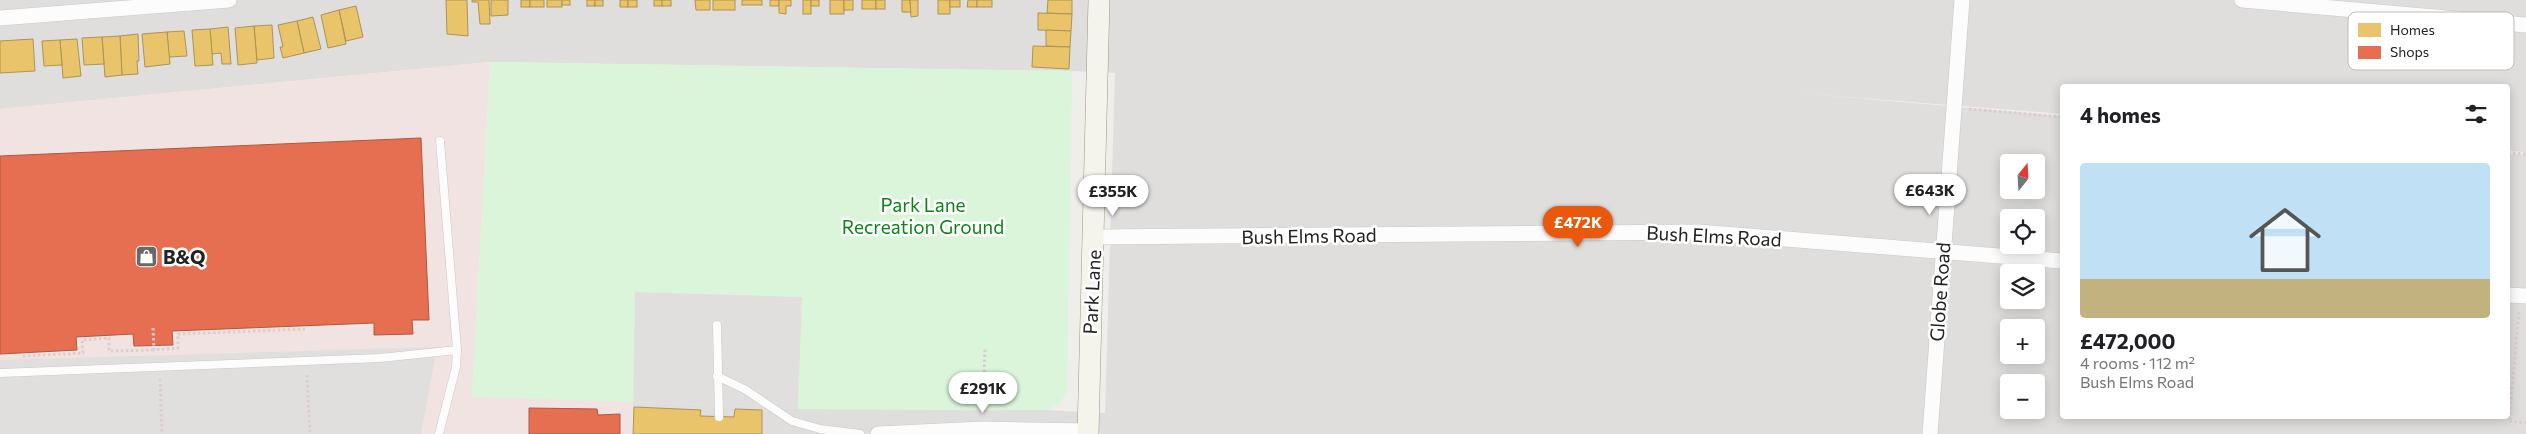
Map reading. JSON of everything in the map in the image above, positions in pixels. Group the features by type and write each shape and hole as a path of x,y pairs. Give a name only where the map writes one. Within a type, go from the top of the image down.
{"street":[{"path":"0,18 229,0"},
{"name":"Park Lane","path":"1088,432 1099,0"},
{"name":"Globe Road","path":"1930,434 1962,0"},
{"path":"2242,0 2378,12"},
{"name":"Bush Elms Road","path":"1094,238 1698,232 2060,261"},
{"path":"878,434 983,429 1088,432"}],"lane":[{"path":"440,141 457,350 456,366 440,434"},
{"path":"717,325 718,416"},
{"path":"0,373 380,358 457,350"},
{"path":"717,376 746,390 792,421 820,429 860,434"}],"path":[{"path":"1954,108 2060,117"},
{"path":"2510,153 2526,154"},
{"path":"2510,407 2518,295"},
{"path":"153,328 154,350"},
{"path":"18,356 83,354 82,340 108,338 109,351 154,350 178,348 178,334 305,329"},
{"path":"983,429 985,348"},
{"path":"307,370 310,434"},
{"path":"160,378 162,434"},
{"path":"2509,419 2509,421 2526,423"}],"shaded area":[{"path":"0,0 2526,0 2526,152 2510,151 2510,84 2060,84 2060,114 1797,93 2060,116 2060,419 2510,419 2510,154 2526,155 2526,434 633,434 633,402 798,409 1045,410 1105,413 1115,73 490,62 0,109"},
{"path":"490,62 472,396 633,402 632,434 0,434 0,109"},
{"path":"635,292 802,297 798,409 633,402"},
{"path":"437,347 421,434 0,434 0,360"}],"green space":[{"name":"Park Lane Recreation Ground","path":"490,62 1072,71 1067,391 1065,395 1056,406 1045,410 798,409 802,297 635,292 633,402 472,397"}],"building: Homes":[{"path":"446,0 467,0 468,36 447,34"},
{"path":"472,0 489,0 490,24 480,24 478,2 472,2"},
{"path":"491,0 508,0 508,15 491,16"},
{"path":"521,0 530,0 530,7 521,7"},
{"path":"530,0 544,0 544,7 530,7"},
{"path":"547,0 562,0 562,7 547,7"},
{"path":"562,0 570,0 570,5 562,5"},
{"path":"587,0 595,0 595,6 587,6"},
{"path":"595,0 603,0 603,6 595,6"},
{"path":"620,0 628,0 628,7 620,7"},
{"path":"628,0 637,0 637,7 628,7"},
{"path":"654,0 662,0 662,6 654,6"},
{"path":"662,0 671,0 671,6 662,6"},
{"path":"695,0 710,0 710,10 696,10"},
{"path":"713,0 735,0 735,10 713,10"},
{"path":"742,0 762,0 762,5 742,5"},
{"path":"770,0 779,0 779,6 770,6"},
{"path":"779,0 791,0 791,6 786,6 786,14 779,13"},
{"path":"803,0 811,0 811,14 803,14"},
{"path":"811,0 819,0 819,6 811,6"},
{"path":"830,0 844,0 844,14 830,14"},
{"path":"844,0 853,0 853,10 844,10"},
{"path":"862,0 876,0 876,9 862,9"},
{"path":"876,0 885,0 885,9 876,9"},
{"path":"902,0 910,0 911,12 902,12"},
{"path":"910,0 918,0 918,16 911,17"},
{"path":"938,0 950,0 950,14 938,14"},
{"path":"950,0 960,0 960,7 950,7"},
{"path":"968,0 977,0 977,7 967,7"},
{"path":"977,0 992,0 992,7 977,7"},
{"path":"1048,0 1072,0 1072,14 1047,13"},
{"path":"356,6 363,37 346,41 339,10"},
{"path":"339,10 346,44 328,48 321,15"},
{"path":"1038,13 1072,14 1071,31 1038,30"},
{"path":"313,17 321,49 304,53 297,21"},
{"path":"297,21 304,53 283,58 280,47 283,47 278,25"},
{"path":"272,25 274,58 257,60 254,26"},
{"path":"254,26 257,63 238,65 235,28"},
{"path":"228,27 231,64 222,64 221,53 212,54 210,29"},
{"path":"210,29 213,65 195,66 192,30"},
{"path":"1046,30 1071,31 1070,47 1046,46"},
{"path":"184,31 187,56 169,57 167,32"},
{"path":"167,32 170,64 145,67 142,34"},
{"path":"138,34 138,74 122,75 120,36"},
{"path":"120,36 122,75 105,77 102,37"},
{"path":"102,37 104,64 84,65 82,38"},
{"path":"33,39 35,71 0,73 0,41"},
{"path":"77,39 81,76 63,78 60,40"},
{"path":"60,40 62,65 44,66 42,41"},
{"path":"1033,46 1070,47 1069,69 1032,67"},
{"path":"634,407 701,410 700,416 734,417 735,409 762,410 762,434 633,434"}],"building: Shops":[{"path":"421,138 429,320 412,320 413,334 374,335 374,323 172,331 173,345 134,346 133,334 76,337 77,350 0,354 0,156"},
{"path":"529,408 597,409 598,415 620,414 620,434 529,434"}],"place":[{"name":"B&Q","path":"147,257"}]}
